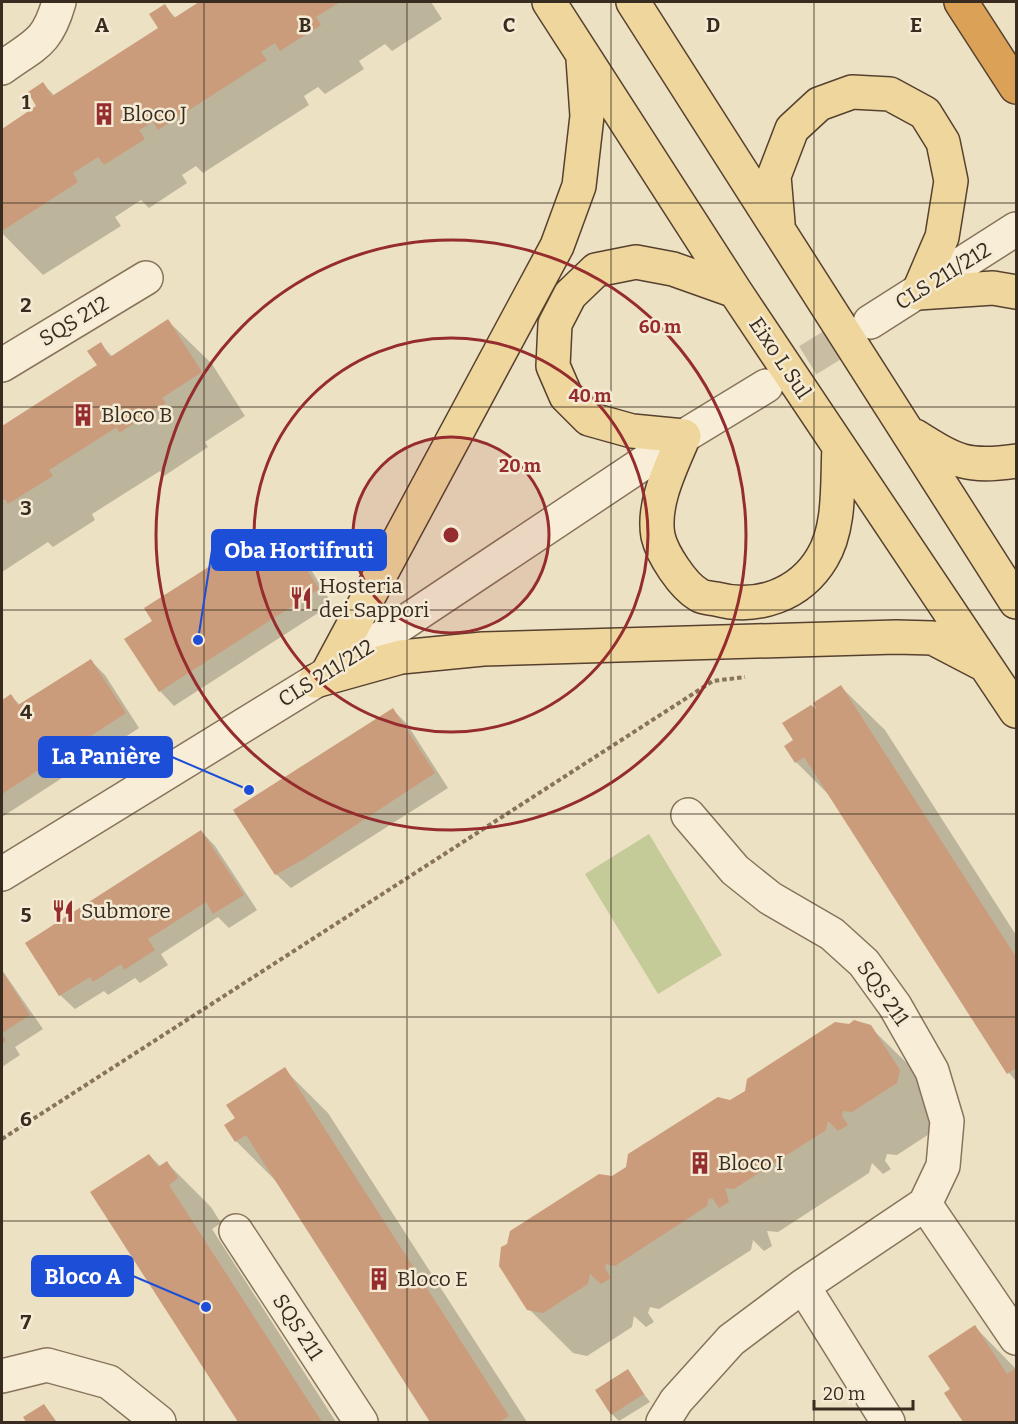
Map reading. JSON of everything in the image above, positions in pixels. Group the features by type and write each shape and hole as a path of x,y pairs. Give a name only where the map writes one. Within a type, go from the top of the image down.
{"highway":[{"path":"962,2 1017,87"}],"main road":[{"name":"Eixo L Sul","path":"549,2 735,291 1017,711"},
{"path":"633,2 1017,602"},
{"path":"321,677 557,246 579,186 587,116 583,55"},
{"path":"778,227 774,176 792,129 819,104 852,92 890,94 925,113 943,142 951,181 942,237 918,293 993,288 1017,292"},
{"path":"735,291 673,269 636,262 596,270 570,295 555,324 553,366 566,396 589,419 632,431 684,436 660,494 658,536 672,568 698,595 730,603 766,602 801,585 823,558 835,523 839,447"},
{"path":"907,430 954,460 984,465 1017,461"},
{"path":"321,677 401,657 483,650 896,637 933,638 986,665"}],"street":[{"path":"2,68 44,39 53,22 59,2"},
{"name":"CLS 211/212","path":"870,322 1017,230"},
{"name":"SQS 212","path":"2,365 146,278"},
{"name":"CLS 211/212","path":"2,874 321,677 684,436 766,386"},
{"name":"SQS 211","path":"688,816 735,870 770,898 832,934 864,963 895,1006 932,1071 947,1121 943,1166 925,1204"},
{"path":"663,1422 676,1401 731,1340 803,1286 925,1204 1017,1338"},
{"name":"SQS 211","path":"236,1231 361,1422"},
{"path":"803,1286 888,1422"},
{"path":"2,1376 46,1365 109,1382 159,1422"}],"path":[{"path":"2,1139 713,681 747,677"}],"green space":[{"path":"649,834 722,955 658,994 585,874"}],"building":[{"name":"Bloco J","path":"199,2 340,2 316,17 321,25 280,51 275,43 261,52 267,60 158,130 153,122 139,130 145,139 104,165 98,157 73,173 78,182 2,231 2,129 36,106 28,92 43,82 52,96 158,28 149,14 165,4 174,18"},
{"name":"Bloco B","path":"168,319 202,372 162,398 166,403 119,433 117,427 49,470 53,476 8,504 5,499 2,501 2,426 97,365 87,351 101,342 110,357"},
{"path":"285,534 319,589 159,692 124,639 152,621 144,608 232,552 239,563"},
{"path":"91,659 126,713 2,794 2,700 11,694 18,705"},
{"path":"841,685 1016,957 1016,1068 1007,1074 804,757 795,763 784,746 793,740 782,723 811,705 816,709 813,703"},
{"path":"393,708 435,773 304,859 275,875 233,810"},
{"path":"201,830 244,895 213,914 206,902 148,939 155,950 124,970 121,964 93,982 90,977 59,996 25,943"},
{"path":"2,971 30,1015 2,1033"},
{"name":"Bloco I","path":"854,1020 871,1025 900,1070 897,1083 852,1112 843,1111 842,1116 848,1125 838,1131 828,1121 826,1130 734,1189 725,1188 729,1202 719,1208 713,1199 709,1198 707,1206 615,1266 606,1264 605,1268 611,1278 601,1284 590,1274 588,1284 543,1313 527,1310 499,1266 501,1247 507,1244 510,1231 599,1174 612,1176 626,1167 628,1154 718,1097 730,1100 745,1091 747,1079 835,1022 849,1024"},
{"name":"Bloco E","path":"285,1067 509,1416 499,1422 430,1422 246,1135 235,1142 224,1125 235,1118 226,1105"},
{"path":"149,1154 158,1167 167,1161 178,1178 169,1185 322,1422 238,1422 90,1192"},
{"path":"975,1325 1007,1374 1016,1368 1016,1422 963,1422 944,1393 950,1389 928,1356"},
{"path":"628,1369 644,1394 611,1415 595,1390"},
{"path":"44,1404 56,1422 26,1422 23,1417"}],"tunnel":[{"path":"766,386 870,322"}],"place":[{"name":"Bloco J","path":"104,114"},
{"name":"Bloco B","path":"83,415"},
{"name":"Hosteria dei Sappori","path":"301,598"},
{"name":"Oba Hortifruti","path":"198,640"},
{"name":"La Panière","path":"249,790"},
{"name":"Submore","path":"63,911"},
{"name":"Bloco I","path":"700,1163"},
{"name":"Bloco E","path":"379,1279"},
{"name":"Bloco A","path":"206,1307"}]}
